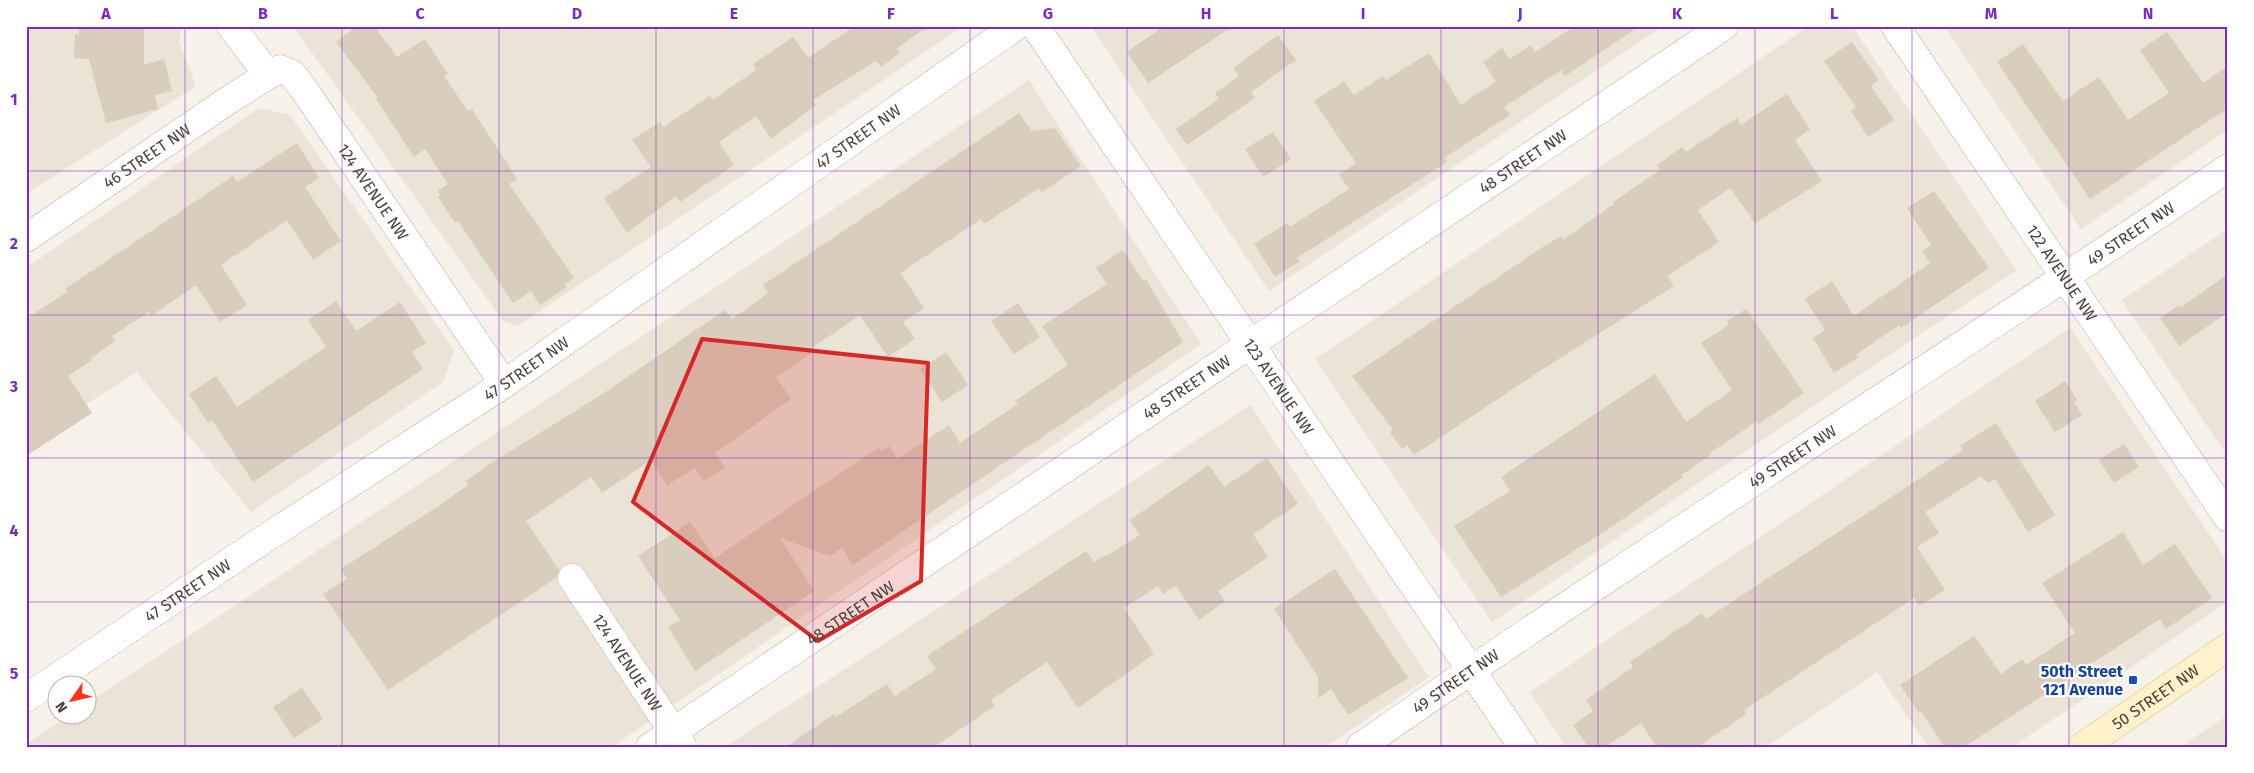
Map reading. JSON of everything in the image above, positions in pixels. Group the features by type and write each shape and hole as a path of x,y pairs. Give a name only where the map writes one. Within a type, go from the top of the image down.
{"main road":[{"name":"50 STREET NW","path":"2082,747 2228,647"}],"street":[{"path":"230,26 268,75"},
{"name":"47 STREET NW","path":"26,698 269,536 504,384 1016,26"},
{"name":"123 AVENUE NW","path":"1035,26 1523,747"},
{"name":"48 STREET NW","path":"650,747 677,739 1250,345 1724,26"},
{"name":"122 AVENUE NW","path":"1895,26 2228,518"},
{"name":"124 AVENUE NW","path":"268,75 280,69 292,74 303,88 504,384"},
{"name":"46 STREET NW","path":"26,238 268,75"},
{"name":"49 STREET NW","path":"1360,747 1472,669 2066,278 2228,168"},
{"name":"124 AVENUE NW","path":"572,578 677,739"}],"highlighted area":[{"path":"702,339 928,363 921,581 818,641 633,502"}],"shaded area":[{"path":"26,26 182,26 179,42 196,86 26,194"},
{"path":"293,26 964,26 518,326 503,321"},
{"path":"1094,26 1663,26 1269,291 1092,28"},
{"path":"1809,26 1852,26 2016,270 1492,622 1315,359"},
{"path":"1944,26 2228,26 2228,130 2081,229"},
{"path":"1029,80 1201,344 612,747 26,747 26,744 54,726 98,726 98,696"},
{"path":"259,108 290,115 454,350 443,382 251,512 137,372 26,442 26,268"},
{"path":"2228,229 2228,457 2122,300"},
{"path":"2070,328 2228,562 2228,602 2012,747 1928,747 1877,672 1766,747 1566,747 1530,692"},
{"path":"1250,405 1429,677 1325,747 725,747"},
{"path":"2228,715 2228,747 2180,747"}],"building":[{"path":"79,26 144,26 144,65 164,59 172,91 155,95 158,109 106,123 89,59 74,58 75,34 79,34"},
{"path":"357,26 374,26 397,57 425,39 448,74 444,76 468,111 472,109 517,179 509,184 574,278 565,284 567,287 540,305 531,291 513,303 458,221 455,223 438,197 441,195 438,191 448,184 425,149 414,157 376,99 378,98 336,42"},
{"path":"855,26 929,26 897,48 900,53 881,67 876,61 813,100 816,105 771,139 756,116 719,142 734,165 680,202 676,196 627,233 604,198 651,167 632,140 660,122 663,127 710,96 712,100 756,70 753,64 793,37 808,58"},
{"path":"1164,26 1233,26 1148,83 1127,52"},
{"path":"1575,26 1640,26 1565,76 1561,70 1504,107 1510,115 1444,158 1447,162 1297,258 1300,261 1275,277 1254,244 1287,223 1290,227 1349,189 1339,175 1356,163 1314,101 1344,81 1354,95 1383,76 1386,80 1429,53 1461,105 1496,81 1483,62 1502,48 1510,59 1531,45 1535,52"},
{"path":"2167,32 2203,83 2228,66 2228,108 2090,199 1997,62 2023,44 2063,101 2099,77 2128,120 2169,93 2140,50"},
{"path":"1278,35 1296,60 1251,92 1255,98 1187,145 1176,129 1219,99 1215,93 1239,76 1233,68"},
{"path":"1852,42 1879,80 1871,86 1894,120 1868,137 1851,111 1856,107 1824,61"},
{"path":"1787,94 1810,129 1795,140 1822,181 1755,223 1730,188 1698,210 1719,242 1667,276 1674,286 1543,369 1414,455 1407,445 1402,449 1390,432 1393,430 1352,376 1538,250 1561,236 1564,239 1660,170 1657,165 1682,147 1686,152 1737,118 1741,125"},
{"path":"1019,113 1032,131 1055,128 1081,166 1042,192 1039,188 984,224 981,219 900,273 924,308 903,322 915,339 888,357 860,315 813,347 815,351 776,377 791,399 715,453 725,468 704,481 695,468 667,485 651,460 602,493 591,477 526,521 559,570 556,578 388,690 323,594 347,579 341,569 440,505 468,485 466,481 493,462 604,393 725,310 732,319 768,293 763,285"},
{"path":"1273,132 1291,159 1263,177 1245,149"},
{"path":"297,143 319,178 305,187 341,241 313,260 287,220 221,265 247,305 220,322 196,285 151,316 149,312 112,336 115,341 91,358 92,360 68,376 92,413 26,456 26,319 67,292 65,289 233,176 237,182"},
{"path":"1934,191 1989,268 1901,328 1899,325 1857,354 1859,357 1834,373 1813,338 1825,330 1805,299 1832,281 1854,316 1930,263 1922,251 1931,245 1907,208"},
{"path":"1123,250 1143,281 1146,279 1183,342 853,565 842,548 830,556 780,538 814,591 695,671 668,627 680,620 638,556 690,522 715,558 879,447 882,451 889,446 898,459 949,425 960,443 1018,404 1015,401 1068,365 1042,326 1107,284 1096,268"},
{"path":"2228,274 2228,312 2179,346 2160,318 2179,305 2180,308"},
{"path":"336,301 356,331 400,302 426,343 412,352 423,369 253,482 212,420 208,423 189,394 216,376 237,407 326,347 308,320"},
{"path":"1018,303 1040,337 1014,354 991,321"},
{"path":"1746,309 1804,393 1759,424 1757,421 1710,453 1711,455 1681,475 1683,477 1607,530 1501,597 1454,526 1510,491 1501,477 1655,374 1686,422 1732,390 1701,343 1729,325 1727,321"},
{"path":"946,352 968,385 942,402 920,369"},
{"path":"2065,381 2077,400 2074,402 2082,415 2055,432 2035,401"},
{"path":"1996,423 2055,515 2028,532 1995,479 1988,483 1981,476 1925,512 1939,533 1917,547 1945,590 1919,606 1914,598 1744,710 1746,714 1698,747 1657,747 1641,723 1605,747 1588,747 1573,725 1593,711 1586,700 1633,667 1630,662 1702,613 1706,619 1963,450 1960,446"},
{"path":"2124,444 2139,467 2114,483 2099,460"},
{"path":"1267,458 1298,504 1253,534 1268,557 1218,591 1225,601 1199,620 1176,586 1163,594 1158,586 1124,608 1154,654 1078,708 1047,662 991,700 995,706 934,747 786,747 834,714 836,717 887,684 895,696 936,669 927,656 1086,551 1094,562 1140,535 1130,520 1209,465 1224,487"},
{"path":"2123,532 2143,565 2175,544 2212,598 2166,629 2160,619 1964,747 1944,747 1921,711 1919,713 1900,685 1974,636 2001,674 2022,659 2026,665 2075,633 2042,583"},
{"path":"1335,569 1408,678 1348,715 1331,689 1318,698 1318,677 1274,609"},
{"path":"302,688 323,719 294,738 273,707"}],"place":[{"name":"50th Street 121 Avenue","path":"2133,680"}]}
